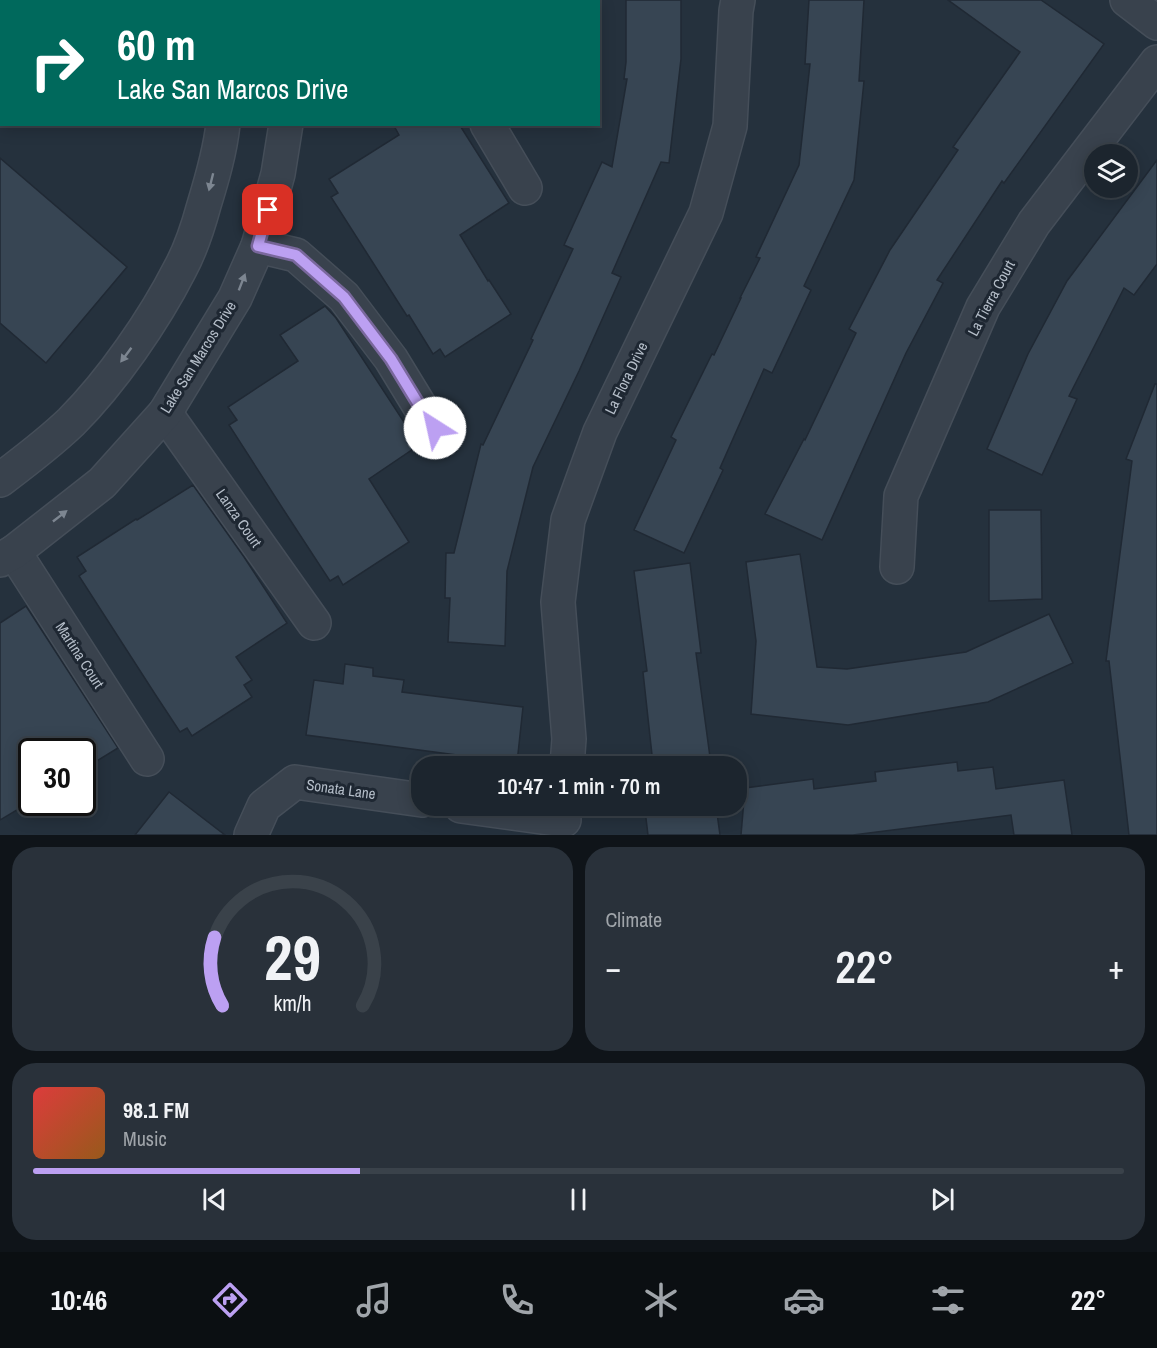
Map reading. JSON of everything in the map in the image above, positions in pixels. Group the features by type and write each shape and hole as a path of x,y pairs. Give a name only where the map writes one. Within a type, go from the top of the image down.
{"street":[{"name":"La Flora Drive","path":"568,756 569,739 558,602 568,520 600,432 706,213 730,126 738,0"},
{"path":"1126,0 1157,23"},
{"name":"La Tierra Court","path":"897,567 901,496 983,307 1034,223 1157,62"},
{"path":"0,480 38,452 71,421 100,389 155,313 181,268 196,233 210,184 222,126"},
{"name":"Lake San Marcos Drive","path":"7,556 102,483 165,413 235,298 258,246 278,174 286,126"},
{"path":"488,126 525,188"},
{"path":"258,246 296,255 344,297 391,359 427,418 444,438"},
{"name":"Lanza Court","path":"165,413 314,623"},
{"name":"Martina Court","path":"7,556 147,759"},
{"name":"Sonata Lane","path":"251,835 264,806 295,782 411,798"},
{"path":"534,816 563,820"}],"building":[{"path":"626,0 681,0 681,59 669,163 661,162 612,273 621,277 533,467 507,571 505,646 448,642 450,598 445,598 446,553 454,553 481,444 483,445 533,340 531,339 573,249 564,245 602,162 612,167 627,79 624,79"},
{"path":"809,0 864,0 859,81 864,81 854,180 804,286 811,290 772,373 764,369 720,468 723,470 684,553 634,530 676,440 671,437 712,354 714,355 760,258 756,257 799,165 810,64 805,64"},
{"path":"948,0 1041,0 1104,44 1004,183 1002,181 937,280 943,283 906,353 822,540 765,514 805,440 856,333 849,329 890,250 958,150 953,147 1020,52"},
{"path":"394,126 460,126 509,203 460,235 511,314 445,357 440,349 433,354 331,197 338,193 329,179 399,135"},
{"path":"0,158 127,267 46,363 0,323"},
{"path":"1157,160 1157,264 1134,295 1124,288 1069,396 1077,399 1042,475 987,449 1028,354 1067,281 1129,198 1138,198 1138,186"},
{"path":"325,306 336,318 419,445 369,479 409,542 343,585 338,576 330,581 229,425 237,420 228,407 298,361 280,335"},
{"path":"1155,384 1157,384 1157,835 1129,835 1109,661 1106,661 1132,461 1126,459"},
{"path":"193,485 287,623 236,657 252,680 244,685 252,697 192,736 187,728 180,732 79,576 86,571 77,557"},
{"path":"989,510 1041,510 1042,599 989,601"},
{"path":"800,554 817,667 847,669 966,652 1049,614 1073,663 988,702 848,725 751,714 756,641 746,562"},
{"path":"690,563 701,653 696,653 710,756 652,756 643,672 647,671 634,571"},
{"path":"26,606 118,748 96,761 96,738 18,738 18,809 0,820 0,623"},
{"path":"345,664 373,668 373,676 404,680 402,692 523,707 518,756 464,756 306,735 314,680 343,684"},
{"path":"957,762 958,771 993,767 996,789 1064,780 1072,835 1014,835 1011,815 853,835 741,835 743,816 747,816 747,788 813,779 814,789 876,781 875,772"},
{"path":"169,792 225,835 135,835"},
{"path":"646,816 717,816 720,835 648,835"}],"route":[{"path":"268,210 258,246 296,255 344,297 391,359 435,428"}]}
